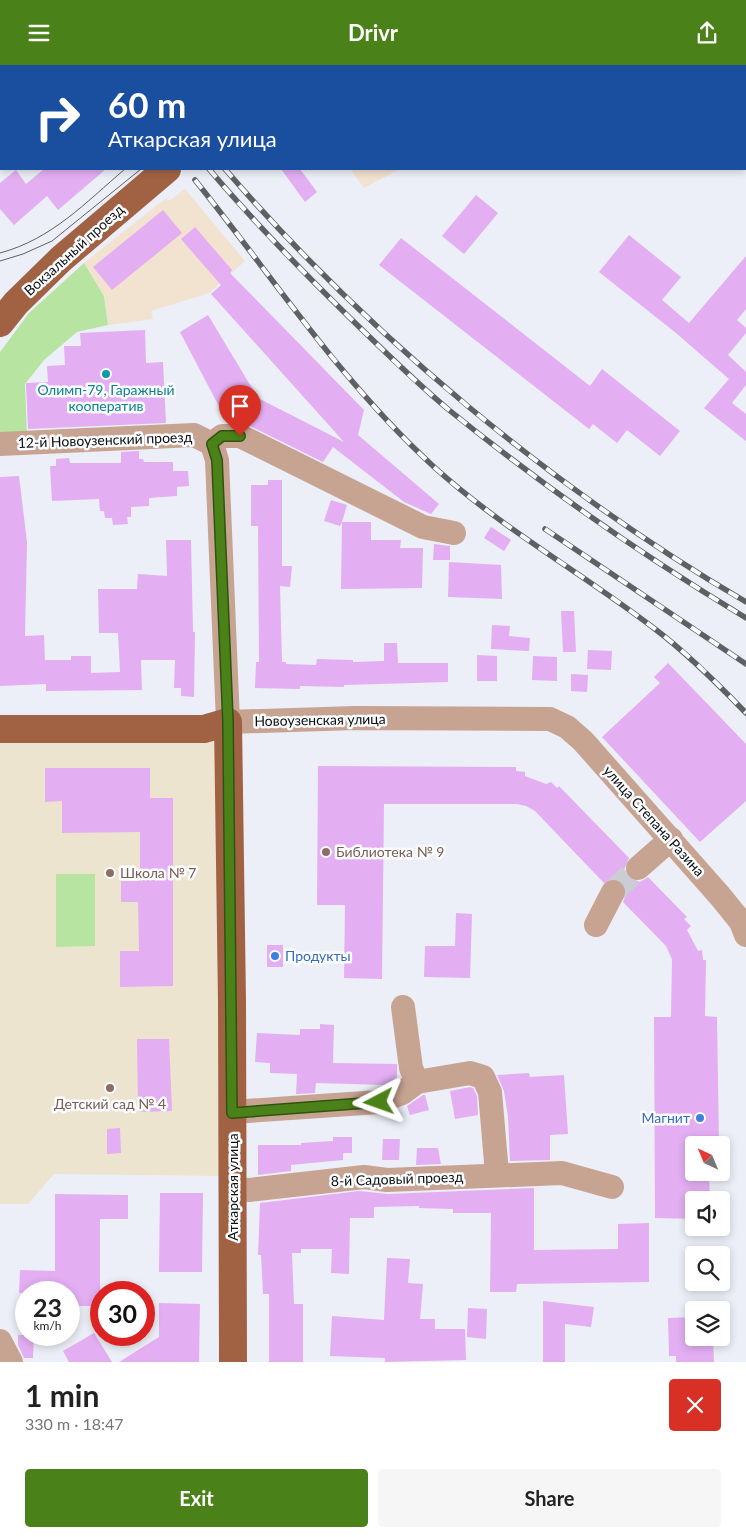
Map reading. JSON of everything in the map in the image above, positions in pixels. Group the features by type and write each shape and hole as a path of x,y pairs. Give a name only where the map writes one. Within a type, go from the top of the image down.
{"main road":[{"name":"Вокзальный проезд","path":"0,323 16,303 61,259 160,175"},
{"name":"Новоузенская улица","path":"0,729 204,729 228,722"},
{"name":"Аткарская улица","path":"228,722 233,1362"}],"street":[{"name":"12-й Новоузенский проезд","path":"0,444 194,435 212,444 222,436 240,436 423,527 454,533"},
{"name":"Аткарская улица","path":"212,444 217,460 228,722"},
{"name":"Новоузенская улица","path":"228,722 355,718 550,719"},
{"name":"улица Степана Разина","path":"550,719 566,727 583,741 671,839 741,922 746,935"},
{"path":"638,868 671,839"},
{"path":"596,925 613,892"},
{"path":"403,1007 411,1068 417,1082"},
{"path":"232,1113 379,1102 402,1093 417,1082 470,1073 483,1077 490,1092 497,1174"},
{"name":"8-й Садовый проезд","path":"233,1189 249,1190 364,1177 387,1180 497,1174 562,1173 612,1187"},
{"path":"0,1342 11,1362"}],"shaded area":[{"path":"351,170 398,170 364,188"},
{"path":"185,189 245,261 209,293 151,311 153,319 108,325 104,296 84,263 166,198 169,201"},
{"path":"215,739 221,1176 54,1174 28,1204 0,1204 0,741"}],"green space":[{"path":"84,263 104,296 108,325 77,332 44,360 25,384 27,435 0,436 0,352 29,313"},
{"path":"56,874 95,874 95,946 56,947"}],"building":[{"path":"16,170 26,184 43,170 105,170 58,210 47,196 14,225 0,209 0,183"},
{"path":"282,170 301,170 317,192 305,202"},
{"path":"476,195 498,213 464,254 442,236"},
{"path":"163,210 182,233 112,290 93,267"},
{"path":"195,227 232,270 230,273 364,410 358,435 439,504 431,514 404,502 333,447 323,462 246,424 236,422 224,416 180,332 208,315 258,398 344,442 211,294 221,285 181,239"},
{"path":"629,235 681,277 662,300 689,323 746,256 746,309 737,320 746,328 746,333 728,355 746,372 746,385 732,403 746,414 746,441 704,408 729,379 676,333 599,272"},
{"path":"401,238 590,386 602,369 680,431 660,456 627,430 617,443 593,424 589,429 379,265"},
{"name":"Олимп-79, Гаражный кооператив","path":"145,330 146,363 163,362 166,423 28,429 26,383 48,382 47,366 65,365 64,346 81,346 80,333"},
{"path":"139,451 139,459 143,459 144,462 173,462 173,471 188,471 189,486 177,487 177,496 149,498 149,506 131,507 131,517 127,517 128,524 113,525 112,518 105,518 104,511 100,511 99,499 52,501 50,466 56,466 56,459 69,458 70,463 121,463 121,452"},
{"path":"19,476 27,542 25,636 44,635 45,660 71,660 71,656 91,656 91,673 120,672 118,633 99,633 98,589 137,589 138,574 167,576 166,540 191,540 193,632 195,632 194,697 181,696 181,688 174,688 175,660 141,660 142,690 46,691 46,684 0,686 0,477"},
{"path":"268,480 282,480 282,566 292,566 290,587 280,586 282,662 286,662 286,664 316,665 317,659 353,660 353,662 384,661 384,643 397,643 398,663 448,663 448,682 344,685 344,687 300,686 300,689 255,688 256,662 259,662 258,526 251,526 251,485 268,485"},
{"path":"331,500 347,505 340,526 324,521"},
{"path":"342,522 371,522 371,540 401,540 400,548 423,548 422,588 341,589"},
{"path":"491,527 511,540 504,551 484,538"},
{"path":"434,544 450,546 450,560 433,560"},
{"path":"449,562 501,565 502,599 448,597"},
{"path":"561,611 574,611 576,652 563,652"},
{"path":"492,625 510,626 509,636 530,638 529,651 491,649"},
{"path":"588,650 612,651 611,670 587,669"},
{"path":"477,655 497,656 497,681 477,681"},
{"path":"533,656 557,657 557,681 532,680"},
{"path":"668,663 746,744 746,801 700,842 602,737 660,683 654,677"},
{"path":"571,674 588,675 587,692 571,691"},
{"path":"318,766 516,767 516,771 525,772 525,776 546,784 551,782 557,788 559,786 629,858 624,870 628,877 640,882 648,877 687,917 684,919 691,926 687,930 698,951 702,950 703,960 706,960 705,1016 717,1017 719,1136 685,1136 685,1181 709,1181 710,1191 685,1191 685,1219 655,1218 654,1017 671,1017 672,959 666,946 623,902 627,892 624,884 613,878 604,883 535,811 517,804 384,804 382,979 344,978 345,905 317,905"},
{"path":"45,768 150,768 150,798 173,798 173,986 120,987 120,951 139,951 138,902 121,902 121,881 140,881 140,832 62,833 62,801 45,802"},
{"path":"456,913 472,914 470,978 424,977 425,946 455,946"},
{"name":"Продукты","path":"267,945 283,945 283,967 267,967"},
{"path":"320,1024 334,1025 333,1063 397,1064 397,1079 385,1085 316,1083 315,1093 296,1094 297,1074 270,1073 270,1063 255,1062 257,1033 300,1035 300,1029 320,1029"},
{"path":"137,1039 169,1039 172,1111 138,1112"},
{"path":"529,1073 530,1077 564,1075 568,1134 550,1135 550,1160 510,1161 508,1117 504,1091 497,1075"},
{"path":"473,1088 477,1096 478,1115 455,1119 450,1091"},
{"path":"425,1095 429,1110 410,1115 407,1106"},
{"path":"120,1128 121,1153 107,1154 107,1129"},
{"path":"333,1137 352,1137 352,1153 343,1153 343,1160 291,1165 291,1171 258,1175 258,1145 301,1145 301,1143 333,1141"},
{"path":"383,1139 400,1139 399,1160 382,1160"},
{"path":"417,1148 438,1148 441,1164 416,1165"},
{"path":"534,1188 534,1250 618,1249 618,1224 649,1223 649,1282 517,1284 516,1292 490,1292 491,1213 453,1213 453,1209 419,1208 419,1206 374,1207 374,1218 350,1218 349,1274 331,1273 332,1249 301,1249 301,1253 292,1253 294,1304 303,1304 303,1362 269,1362 269,1294 263,1294 261,1255 258,1255 260,1203 359,1191 388,1194"},
{"path":"160,1193 203,1193 202,1272 159,1272"},
{"path":"55,1194 128,1195 128,1219 100,1219 100,1281 90,1281 90,1306 80,1306 80,1281 20,1281 20,1270 55,1271"},
{"path":"387,1258 410,1259 408,1283 423,1284 420,1319 435,1319 435,1329 465,1329 466,1360 385,1362 385,1358 330,1356 332,1316 384,1320"},
{"path":"543,1301 594,1307 591,1327 565,1324 565,1362 543,1362"},
{"path":"159,1303 200,1304 199,1362 119,1362 145,1346 155,1346 155,1340 159,1337"},
{"path":"468,1308 487,1309 486,1339 467,1337"},
{"path":"685,1317 685,1346 713,1346 714,1362 676,1362 676,1356 669,1356 668,1318"},
{"path":"90,1335 90,1346 102,1346 112,1362 69,1362 63,1351 72,1346 80,1346 80,1341"},
{"path":"18,1346 34,1346 33,1358 24,1358"}],"tunnel":[{"path":"613,892 638,868"}],"tram line":[{"path":"0,253 36,239 67,219 124,170"},
{"path":"0,261 23,254 52,241 140,170"}],"railway":[{"path":"210,170 313,281 398,365 449,410 520,466 631,545 746,618"},
{"path":"226,170 281,231 341,292 468,407 604,511 746,602"},
{"path":"195,180 337,364 399,433 433,466 486,510 627,608 679,648 746,713"},
{"path":"545,529 746,664"}],"place":[{"name":"Олимп-79, Гаражный кооператив","path":"106,374"},
{"name":"Библиотека № 9","path":"326,852"},
{"name":"Школа № 7","path":"110,873"},
{"name":"Продукты","path":"275,956"},
{"name":"Детский сад № 4","path":"110,1088"},
{"name":"Магнит","path":"700,1118"}],"route":[{"path":"240,436 222,436 212,444 217,460 225,706 228,722 232,1113 379,1102"}]}
